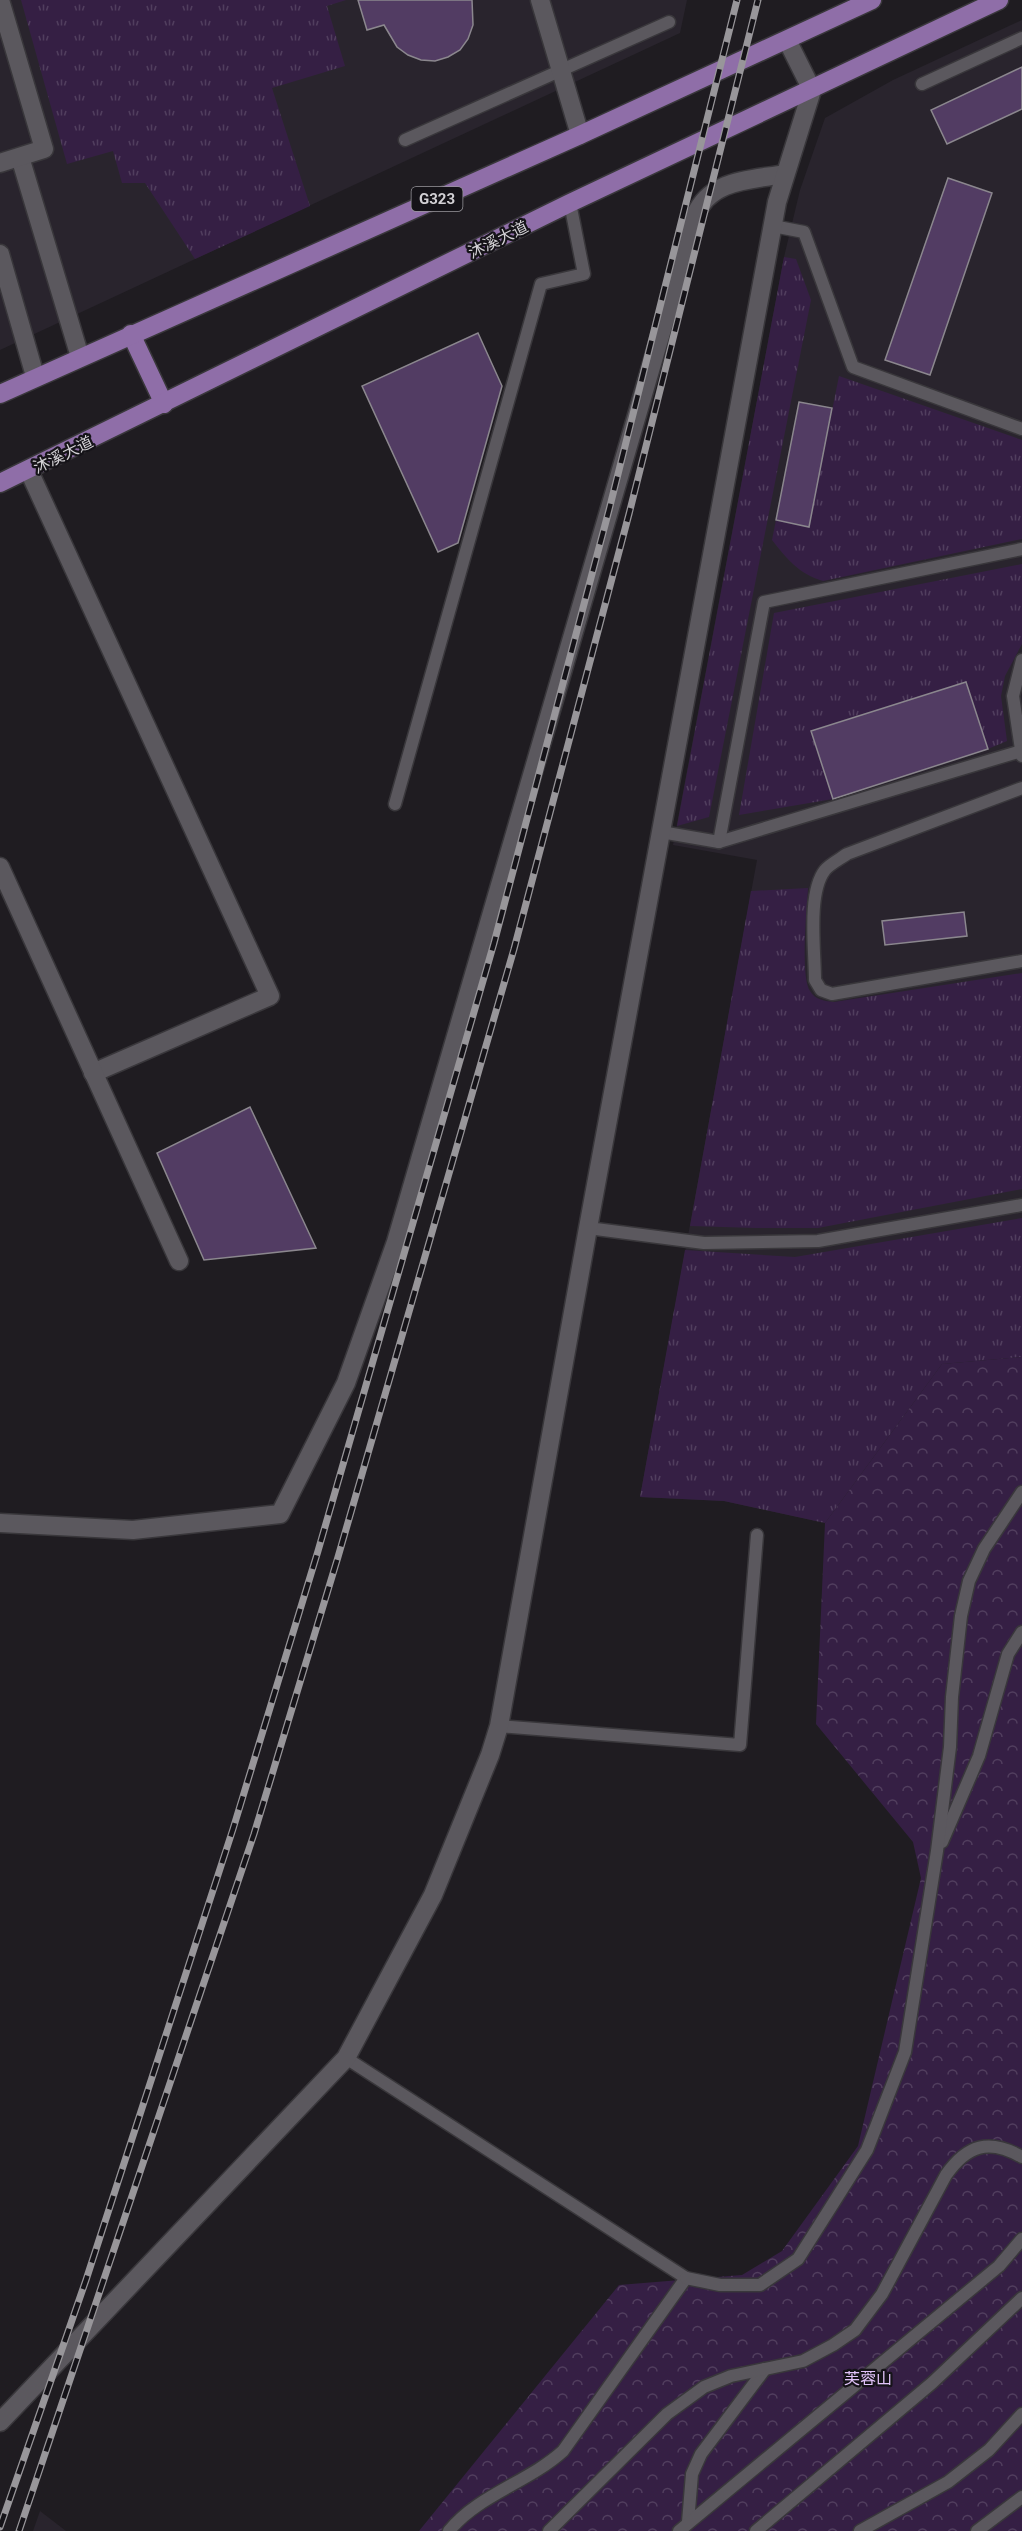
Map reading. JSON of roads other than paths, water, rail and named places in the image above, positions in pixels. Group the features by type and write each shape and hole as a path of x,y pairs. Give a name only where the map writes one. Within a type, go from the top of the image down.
{"highway":[{"name":"G323","path":"0,394 35,376 580,135 872,0"},
{"name":"沐溪大道","path":"0,483 29,471 570,203 999,0"},
{"path":"131,334 164,404"}],"street":[{"path":"0,0 44,149 0,163"},
{"path":"540,0 580,135"},
{"path":"0,2421 346,2058 433,1894 490,1755 499,1726 588,1228 773,226 785,174 812,90 787,40"},
{"path":"20,157 80,357"},
{"path":"0,1523 133,1530 280,1514 346,1383 396,1242 695,216 706,197 719,188 785,174"},
{"path":"0,254 35,376"},
{"path":"29,471 270,996 93,1072"},
{"path":"0,867 178,1261"}],"lane":[{"path":"405,140 669,22"},
{"path":"922,84 1022,38"},
{"path":"394,804 541,284 584,274 570,203"},
{"path":"773,226 804,232 853,367 1022,429"},
{"path":"719,842 764,602 1022,549"},
{"path":"661,832 719,842 1022,753 1013,696 1022,660"},
{"path":"1022,788 847,854 826,868 818,882 815,896 815,980 821,990 832,994 1022,961"},
{"path":"588,1228 704,1243 818,1241 1022,1205"},
{"path":"346,2058 686,2278 720,2285 760,2285 798,2259 867,2150 905,2052 937,1851 950,1747 953,1686 961,1616 969,1581 984,1549 1022,1492"},
{"path":"499,1726 740,1745 757,1535"},
{"path":"937,1851 960,1805 980,1756 1008,1654 1022,1632"},
{"path":"549,2531 667,2414 704,2387 731,2376 803,2361 855,2330 882,2294 946,2175 957,2159 968,2151 987,2146 1004,2148 1022,2157"},
{"path":"684,2526 999,2266 1022,2239"},
{"path":"448,2531 468,2513 547,2466 563,2451 686,2278"},
{"path":"756,2531 932,2383 1022,2298"},
{"path":"684,2526 692,2474 701,2454 765,2369"},
{"path":"860,2531 948,2482 989,2450 1022,2414"},
{"path":"977,2531 1022,2497"}],"railway":[{"path":"0,2527 86,2280 233,1829 318,1551 494,943 609,510 737,0"},
{"path":"19,2531 254,1834 338,1557 514,949 629,514 758,0"}],"park label":[{"name":"芙蓉山","path":"868,2378"}]}
